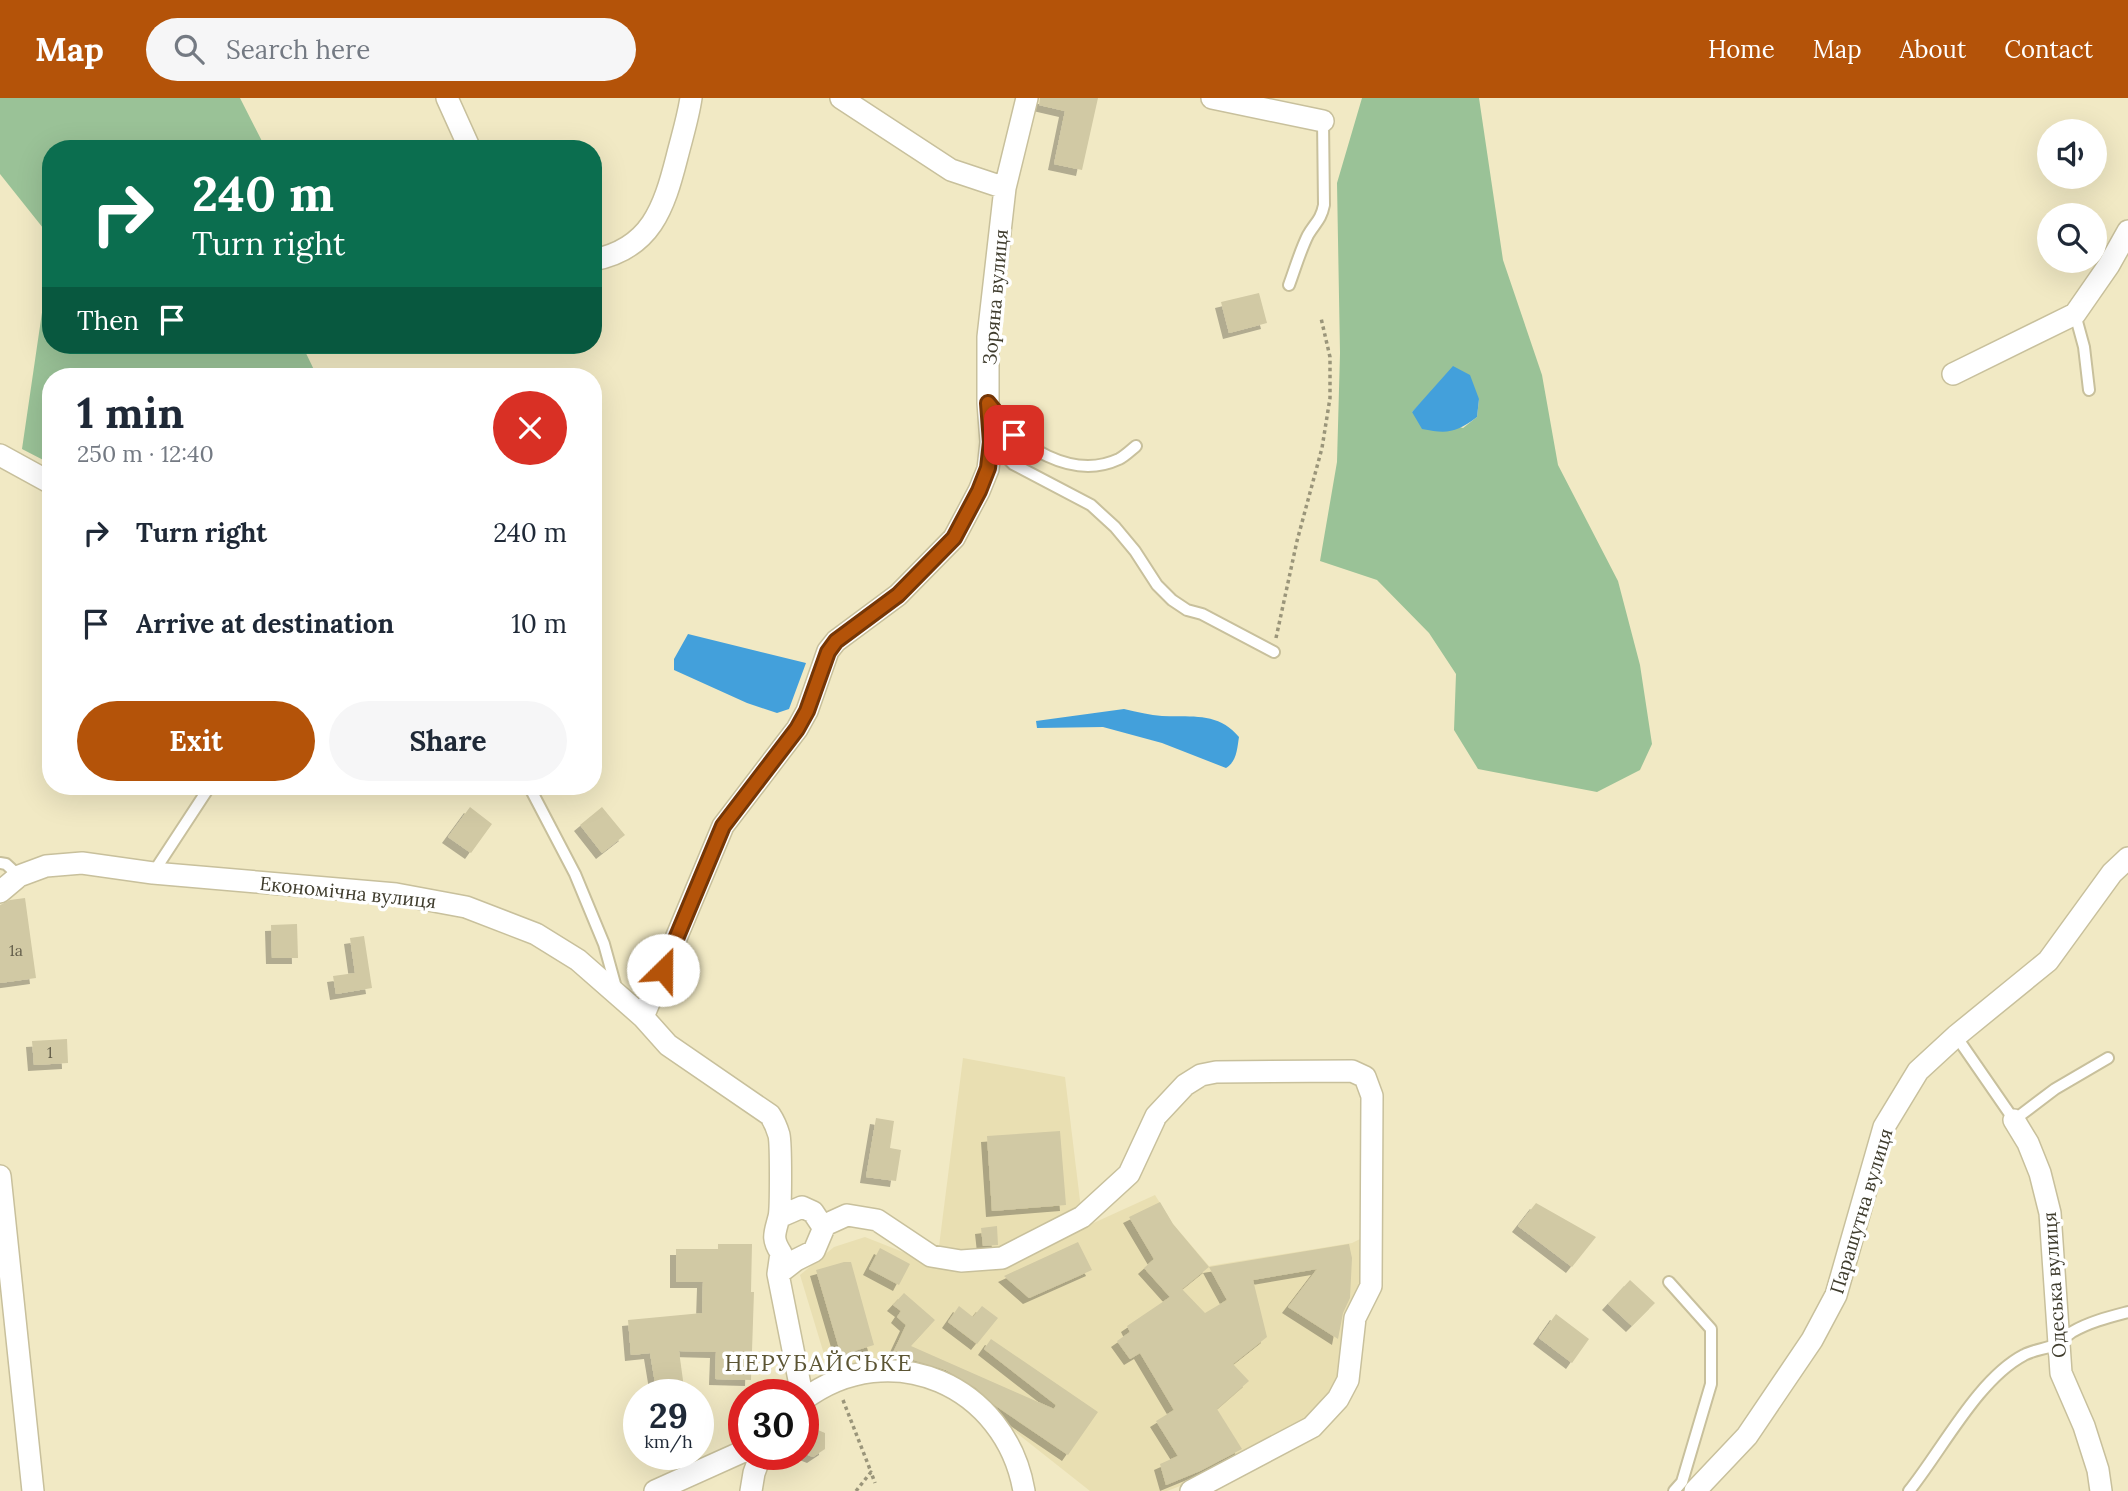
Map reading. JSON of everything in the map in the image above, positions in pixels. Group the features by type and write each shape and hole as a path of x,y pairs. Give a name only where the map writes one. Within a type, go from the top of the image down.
{"street":[{"path":"447,98 466,140"},
{"path":"602,259 626,250 645,234 659,213 669,188 691,98"},
{"path":"841,98 951,170 1005,188"},
{"name":"Зоряна вулиця","path":"643,1017 723,826 797,729 807,711 828,652 836,641 898,595 954,538 984,480 991,442 988,337 1005,188 1027,98"},
{"path":"1212,98 1323,121"},
{"path":"1953,374 2075,314 2109,265 2128,231"},
{"path":"0,455 42,478"},
{"name":"Парашутна вулиця","path":"1695,1491 1747,1436 1812,1340 1836,1295 1884,1127 1918,1071 1956,1036 2048,961 2112,873 2128,858"},
{"name":"Економічна вулиця","path":"0,892 19,876 46,866 82,863 153,873 396,894 466,907 537,934 578,960 643,1017 668,1045 770,1115 779,1137 779,1217 774,1232 775,1244 785,1262 800,1379"},
{"path":"785,1262 814,1251 825,1225 847,1215 877,1220 930,1256 961,1261 1002,1258 1082,1217 1129,1174 1156,1116 1185,1085 1201,1076 1216,1072 1352,1071 1365,1077 1372,1096 1371,1286 1355,1318 1348,1380 1338,1399 1312,1427 1191,1491"},
{"name":"Одеська вулиця","path":"2014,1120 2028,1143 2040,1173 2050,1213 2061,1373 2084,1426 2098,1470 2101,1491"},
{"path":"0,1176 33,1491"},
{"path":"779,1217 802,1206 813,1212 821,1224 825,1225"},
{"path":"819,1389 841,1379 869,1372 895,1371 915,1373 947,1384 972,1400 999,1427 1015,1456 1024,1491"},
{"path":"655,1491 728,1458"},
{"path":"751,1491 755,1470"}],"lane":[{"path":"1289,285 1301,251 1309,233 1321,218 1324,205 1323,121"},
{"path":"2075,314 2084,347 2089,390"},
{"path":"988,403 1014,435 1056,460 1079,465 1101,465 1120,459 1136,446"},
{"path":"991,442 1013,464 1091,505 1115,527 1135,551 1157,585 1172,600 1274,652"},
{"path":"153,873 204,795"},
{"path":"534,795 575,874 604,944 618,995"},
{"path":"0,863 6,864 19,876"},
{"path":"1956,1036 2014,1120 2055,1089 2108,1058"},
{"path":"1669,1282 1711,1329 1711,1384 1682,1482 1674,1491"},
{"path":"1909,1491 1978,1395 1998,1374 2024,1355 2057,1344 2072,1332 2128,1312"}],"path":[{"path":"1274,652 1297,541 1322,448 1330,398 1330,357 1321,318"},
{"path":"843,1400 875,1483"},
{"path":"856,1491 871,1472"}],"shaded area":[{"path":"963,1058 1065,1077 1081,1209 998,1255 938,1254"},
{"path":"1155,1195 1173,1224 1209,1266 1352,1243 1366,1236 1352,1363 1317,1435 1167,1491 1090,1491 975,1400 881,1362 827,1364 800,1275 834,1247 865,1237 928,1262 997,1267"}],"green space":[{"path":"0,98 240,98 261,140 42,140 42,227 0,174"},
{"path":"1362,98 1479,98 1503,260 1542,375 1558,465 1618,581 1640,665 1652,744 1640,770 1597,792 1478,769 1454,730 1456,674 1429,633 1377,580 1320,561 1337,462 1340,353 1337,183","holes":["1437,386 1479,399 1477,417 1463,428 1412,412"]},
{"path":"42,312 42,354 306,354 313,368 42,368 42,459 22,449"}],"water":[{"path":"1453,366 1470,375 1479,399 1477,417 1451,431 1422,429 1412,412"},
{"path":"688,634 806,663 789,709 777,713 747,703 674,670 674,659"},
{"path":"1124,709 1157,716 1194,716 1223,723 1239,737 1234,758 1226,768 1162,743 1103,727 1037,728 1036,721"}],"building":[{"path":"1040,98 1098,98 1082,170 1054,164 1065,111 1039,105"},
{"path":"1259,293 1267,323 1229,333 1221,302"},
{"path":"470,807 492,824 471,853 448,837"},
{"path":"602,807 625,835 602,853 580,825"},
{"path":"25,898 36,978 0,983 0,905 10,900"},
{"path":"297,924 298,958 272,958 271,925"},
{"path":"364,936 372,988 336,994 333,976 355,973 350,938"},
{"path":"67,1039 68,1063 34,1065 32,1041"},
{"path":"876,1118 894,1121 890,1148 901,1150 896,1181 866,1177"},
{"path":"1060,1131 1066,1205 992,1211 987,1136"},
{"path":"1160,1202 1173,1224 1209,1267 1349,1244 1352,1258 1350,1298 1343,1313 1338,1339 1288,1307 1317,1269 1253,1280 1267,1337 1233,1364 1249,1381 1217,1409 1242,1449 1166,1485 1160,1464 1178,1456 1156,1421 1174,1410 1140,1353 1130,1359 1117,1341 1130,1332 1127,1326 1170,1297 1144,1268 1154,1259 1129,1217","holes":["1209,1267 1227,1300 1205,1313 1182,1289"]},
{"path":"1536,1203 1596,1237 1572,1267 1518,1226"},
{"path":"997,1226 998,1245 983,1246 981,1228"},
{"path":"1078,1242 1092,1270 1029,1298 1004,1276"},
{"path":"718,1244 752,1244 751,1292 754,1292 751,1379 715,1379 716,1352 679,1351 683,1379 654,1379 650,1353 631,1355 628,1320 702,1313 703,1282 676,1282 676,1249 718,1249"},
{"path":"880,1248 910,1264 899,1285 869,1269"},
{"path":"851,1262 874,1345 841,1355 816,1270"},
{"path":"1630,1280 1655,1303 1632,1326 1608,1304"},
{"path":"904,1293 935,1320 911,1346 1054,1409 1056,1405 984,1349 991,1339 1098,1412 1068,1455 993,1404 976,1388 946,1370 910,1359 890,1359 906,1325 897,1317 901,1311 893,1305"},
{"path":"959,1306 973,1317 982,1306 998,1318 977,1344 948,1322"},
{"path":"1556,1314 1589,1339 1572,1363 1539,1338"},
{"path":"819,1430 825,1433 825,1449 819,1453"}],"district":[{"name":"НЕРУБАЙСЬКЕ","path":"819,1362"}],"route":[{"path":"663,970 723,826 797,729 807,711 828,652 836,641 898,595 954,538 988,468 991,442 988,403 1014,435"}]}
